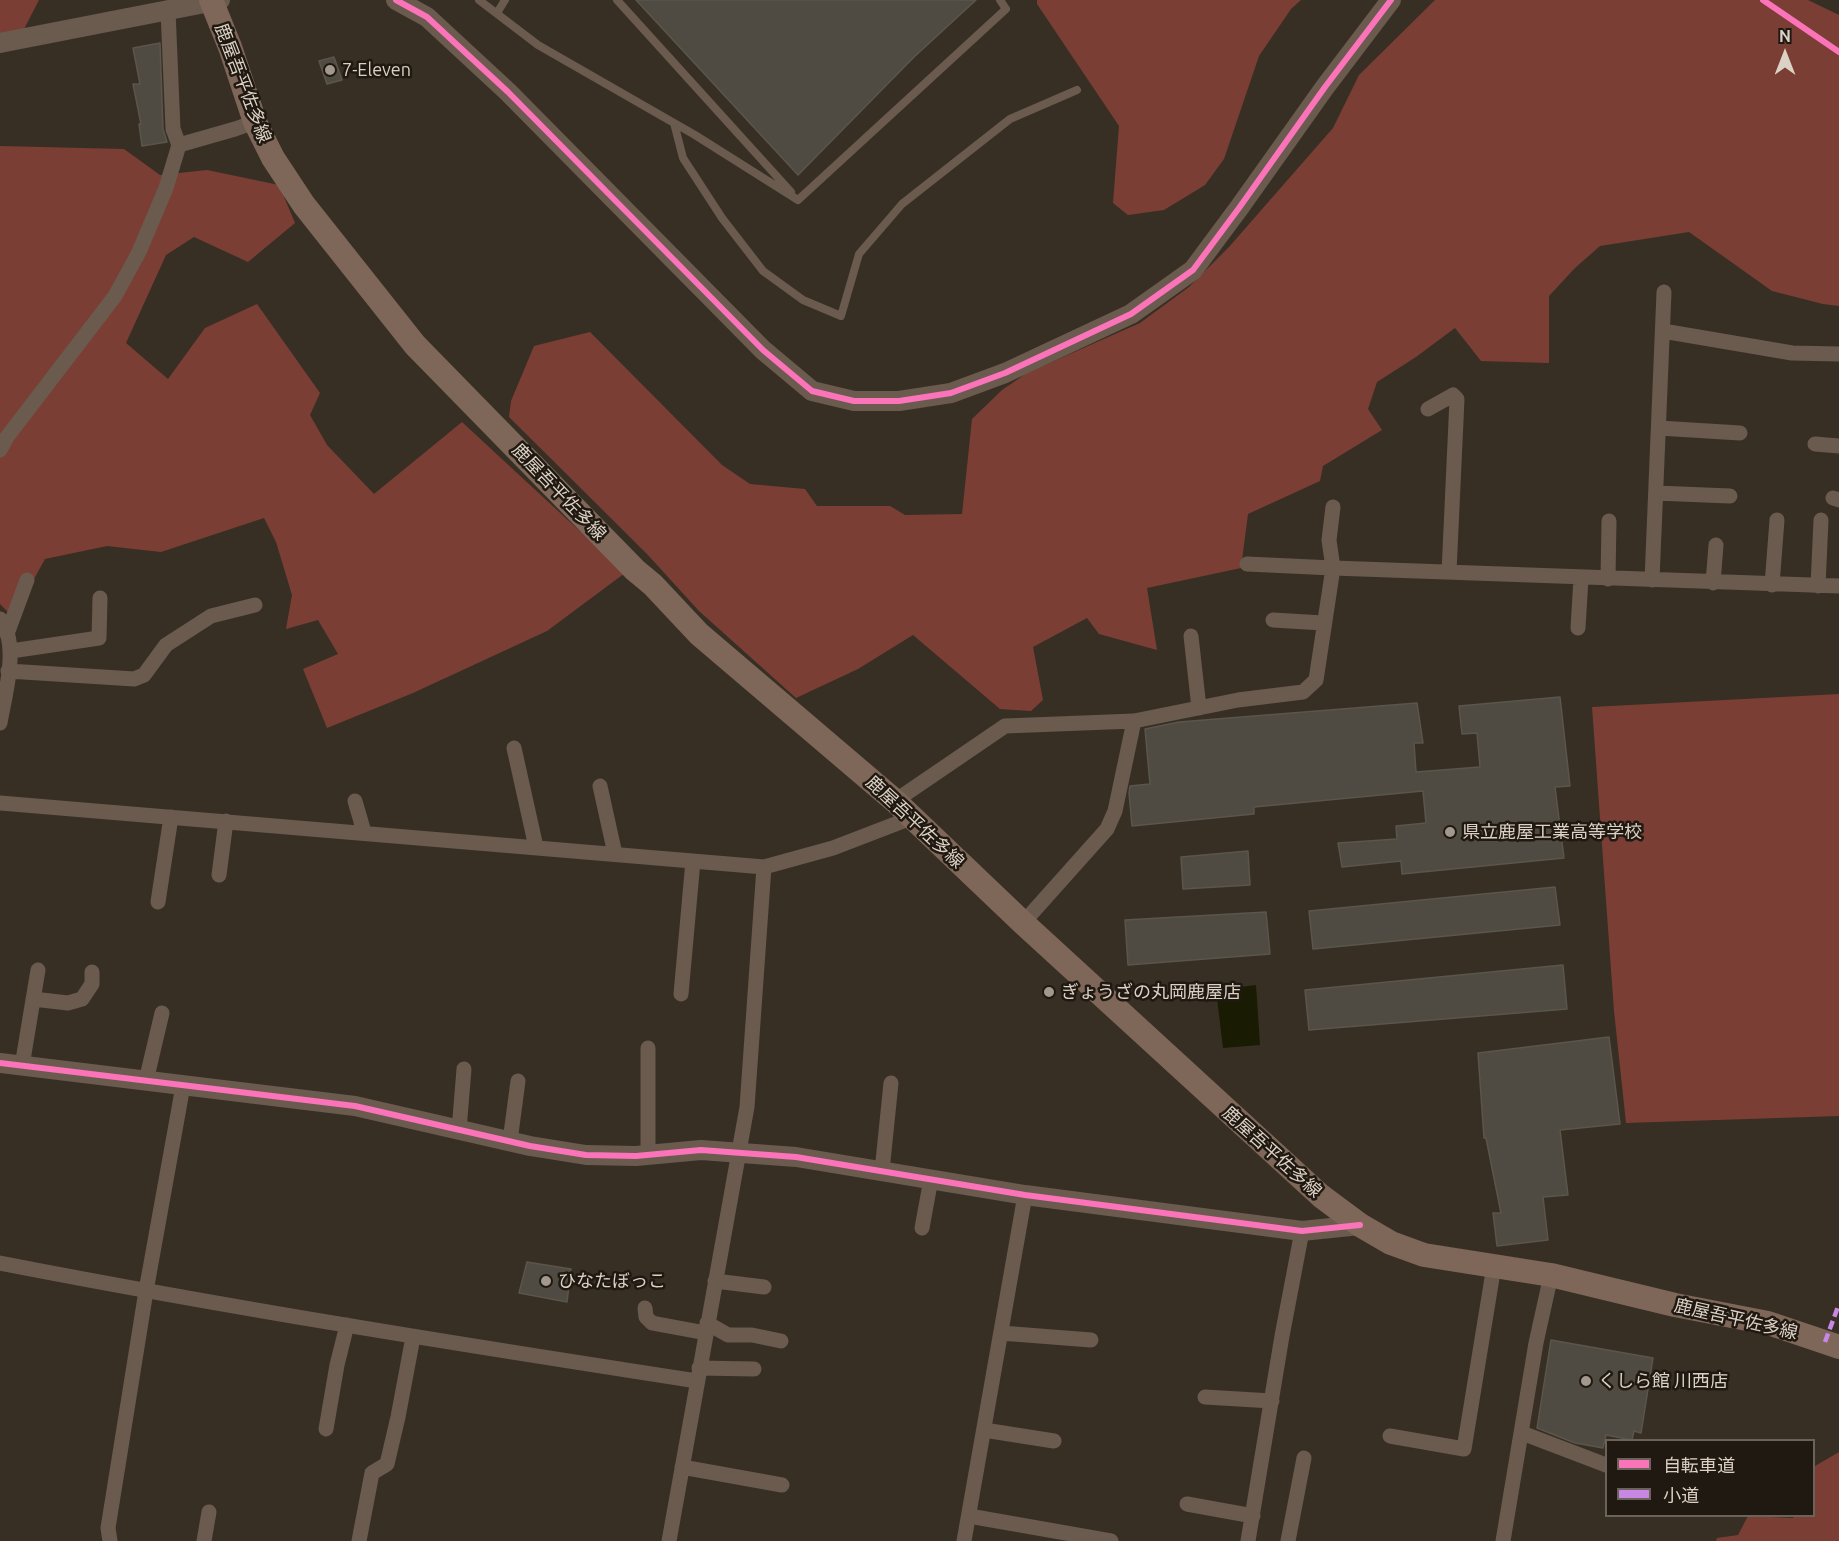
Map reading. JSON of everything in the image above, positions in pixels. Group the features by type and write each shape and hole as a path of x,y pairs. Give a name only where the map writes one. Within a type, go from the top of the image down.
{"main road":[{"name":"鹿屋吾平佐多線","path":"214,0 255,122 273,158 304,205 415,345 699,634 895,801 1023,923 1321,1196 1360,1225 1391,1243 1424,1255 1551,1275 1675,1305 1768,1323 1839,1347"}],"street":[{"path":"0,43 214,0"},
{"path":"396,0 427,17 508,92 763,350 812,391 854,401 899,401 951,393 1005,373 1131,314 1193,270 1391,0"},
{"path":"0,450 7,437 115,296 139,252 166,188 179,145 173,129 168,10"},
{"path":"179,145 255,122"},
{"path":"1652,580 1664,292"},
{"path":"1663,331 1792,353 1839,354"},
{"path":"1428,409 1453,395 1457,399 1449,572"},
{"path":"1659,428 1740,433"},
{"path":"1815,444 1839,446"},
{"path":"1656,493 1730,496"},
{"path":"895,801 1005,726 1134,721 1238,700 1303,692 1316,680 1333,568 1329,540 1333,507"},
{"path":"1772,585 1777,520"},
{"path":"1818,586 1821,520"},
{"path":"1608,579 1610,521"},
{"path":"1713,583 1716,545"},
{"path":"1247,564 1839,586"},
{"path":"1578,628 1581,578"},
{"path":"7,634 27,580"},
{"path":"11,651 99,638 100,598"},
{"path":"8,671 135,679 144,675 166,645 211,616 255,605"},
{"path":"0,619 11,651 0,723"},
{"path":"1273,620 1323,623"},
{"path":"1191,636 1199,708"},
{"path":"1023,923 1107,829 1115,811 1134,721"},
{"path":"514,748 536,847"},
{"path":"600,786 615,854"},
{"path":"354,801 364,832"},
{"path":"0,803 764,867 833,848 911,818"},
{"path":"158,902 171,817"},
{"path":"219,874 226,821"},
{"path":"681,994 693,861"},
{"path":"669,1541 747,1107 764,867"},
{"path":"22,1066 39,970"},
{"path":"33,999 68,1003 82,999 92,984 92,972"},
{"path":"146,1082 162,1013"},
{"path":"648,1048 648,1155"},
{"path":"0,1063 356,1106 510,1141 586,1155 648,1155 701,1150 795,1157 1025,1195 1302,1231 1360,1225"},
{"path":"459,1130 464,1069"},
{"path":"510,1141 518,1081"},
{"path":"882,1171 891,1083"},
{"path":"110,1541 108,1528 146,1291 183,1086"},
{"path":"922,1228 931,1179"},
{"path":"964,1541 1025,1195"},
{"path":"1248,1541 1302,1231"},
{"path":"0,1263 146,1291 413,1337 698,1374 754,1369"},
{"path":"1390,1436 1464,1449 1494,1266"},
{"path":"1503,1541 1536,1343 1551,1275"},
{"path":"715,1281 764,1287"},
{"path":"645,1308 646,1317 652,1323 706,1328 728,1335 752,1335 781,1341"},
{"path":"326,1429 337,1365 347,1326"},
{"path":"1001,1333 1090,1340"},
{"path":"359,1541 372,1473 387,1464 413,1337"},
{"path":"1205,1397 1272,1401"},
{"path":"984,1430 1054,1441"},
{"path":"1522,1433 1605,1465"},
{"path":"1288,1541 1304,1458"},
{"path":"682,1467 782,1485"},
{"path":"1187,1504 1253,1516"},
{"path":"204,1541 209,1512"},
{"path":"969,1516 1111,1541"}],"lane":[{"path":"479,0 538,45 674,123 798,200"},
{"path":"497,13 505,0"},
{"path":"617,0 798,200"},
{"path":"798,200 1006,9 1000,0"},
{"path":"674,123 683,158 722,218 763,271 803,300 841,316 859,254 902,204 1010,119 1077,90"}],"path":[{"path":"1763,0 1839,52"}],"shaded area":[{"path":"0,0 39,0 23,31 0,39"},
{"path":"1037,0 1301,0 1291,9 1259,56 1224,159 1205,185 1164,210 1128,215 1113,203 1119,126 1037,4"},
{"path":"1435,0 1808,0 1839,15 1839,306 1772,291 1689,232 1600,246 1549,296 1549,363 1481,361 1455,328 1377,382 1368,409 1382,430 1323,466 1320,481 1248,514 1241,568 1147,588 1157,650 1099,634 1087,618 1033,647 1043,700 1031,711 1000,709 913,635 858,669 796,698 699,611 647,554 509,417 511,401 534,346 590,332 722,465 750,484 805,489 817,506 890,506 905,515 962,514 972,419 1002,390 1027,373 1140,323 1189,287 1229,247 1333,128 1359,75"},
{"path":"0,146 124,149 160,175 207,170 279,185 295,223 248,262 194,237 166,255 126,343 168,379 205,328 257,304 320,393 310,415 327,445 374,494 462,422 625,573 547,631 413,693 327,728 303,669 338,654 318,620 286,629 292,595 276,542 264,518 161,552 107,546 45,559 13,617 0,604"},
{"path":"1839,694 1839,1116 1626,1123 1614,1011 1592,707"},
{"path":"1256,985 1260,1045 1223,1048 1216,990"},
{"path":"1839,1452 1839,1541 1716,1541 1717,1538 1738,1535 1747,1517 1815,1517 1815,1466"}],"building":[{"path":"636,0 976,0 914,57 798,175"},
{"path":"160,43 163,129 167,142 142,146 139,124 141,124 133,84 140,84 133,48"},
{"name":"7-Eleven","path":"334,57 342,80 327,84 319,61"},
{"path":"1560,697 1570,786 1555,787 1564,858 1402,874 1401,861 1342,867 1338,843 1397,839 1396,826 1426,823 1423,791 1254,807 1254,814 1132,826 1130,786 1150,784 1145,729 1179,722 1417,703 1423,743 1414,743 1416,772 1480,767 1477,733 1462,734 1459,706"},
{"path":"1248,851 1250,885 1183,889 1181,857"},
{"path":"1555,887 1560,925 1313,949 1309,911"},
{"path":"1266,912 1270,954 1128,965 1125,920"},
{"path":"1563,965 1567,1009 1309,1030 1305,990"},
{"path":"1609,1037 1620,1124 1560,1130 1568,1195 1543,1197 1548,1240 1497,1246 1493,1213 1501,1213 1486,1138 1484,1138 1478,1053"},
{"name":"ひなたぼっこ","path":"527,1262 571,1269 567,1302 519,1293"},
{"path":"1551,1340 1653,1358 1641,1433 1634,1431 1632,1439 1606,1435 1603,1448 1575,1443 1537,1428"}],"marked path":[{"path":"1825,1342 1839,1304"}],"cycle path":[{"path":"396,0 427,17 508,92 763,350 812,391 854,401 899,401 951,393 1005,373 1131,314 1193,270 1391,0"},
{"path":"1763,0 1839,52"},
{"path":"0,1063 355,1106 530,1146 586,1155 636,1156 701,1150 796,1157 1025,1195 1302,1231 1360,1225"}],"place":[{"name":"7-Eleven","path":"330,70"},
{"name":"県立鹿屋工業高等学校","path":"1450,832"},
{"name":"ぎょうざの丸岡鹿屋店","path":"1049,992"},
{"name":"ひなたぼっこ","path":"546,1281"},
{"name":"くしら館 川西店","path":"1586,1381"}]}
